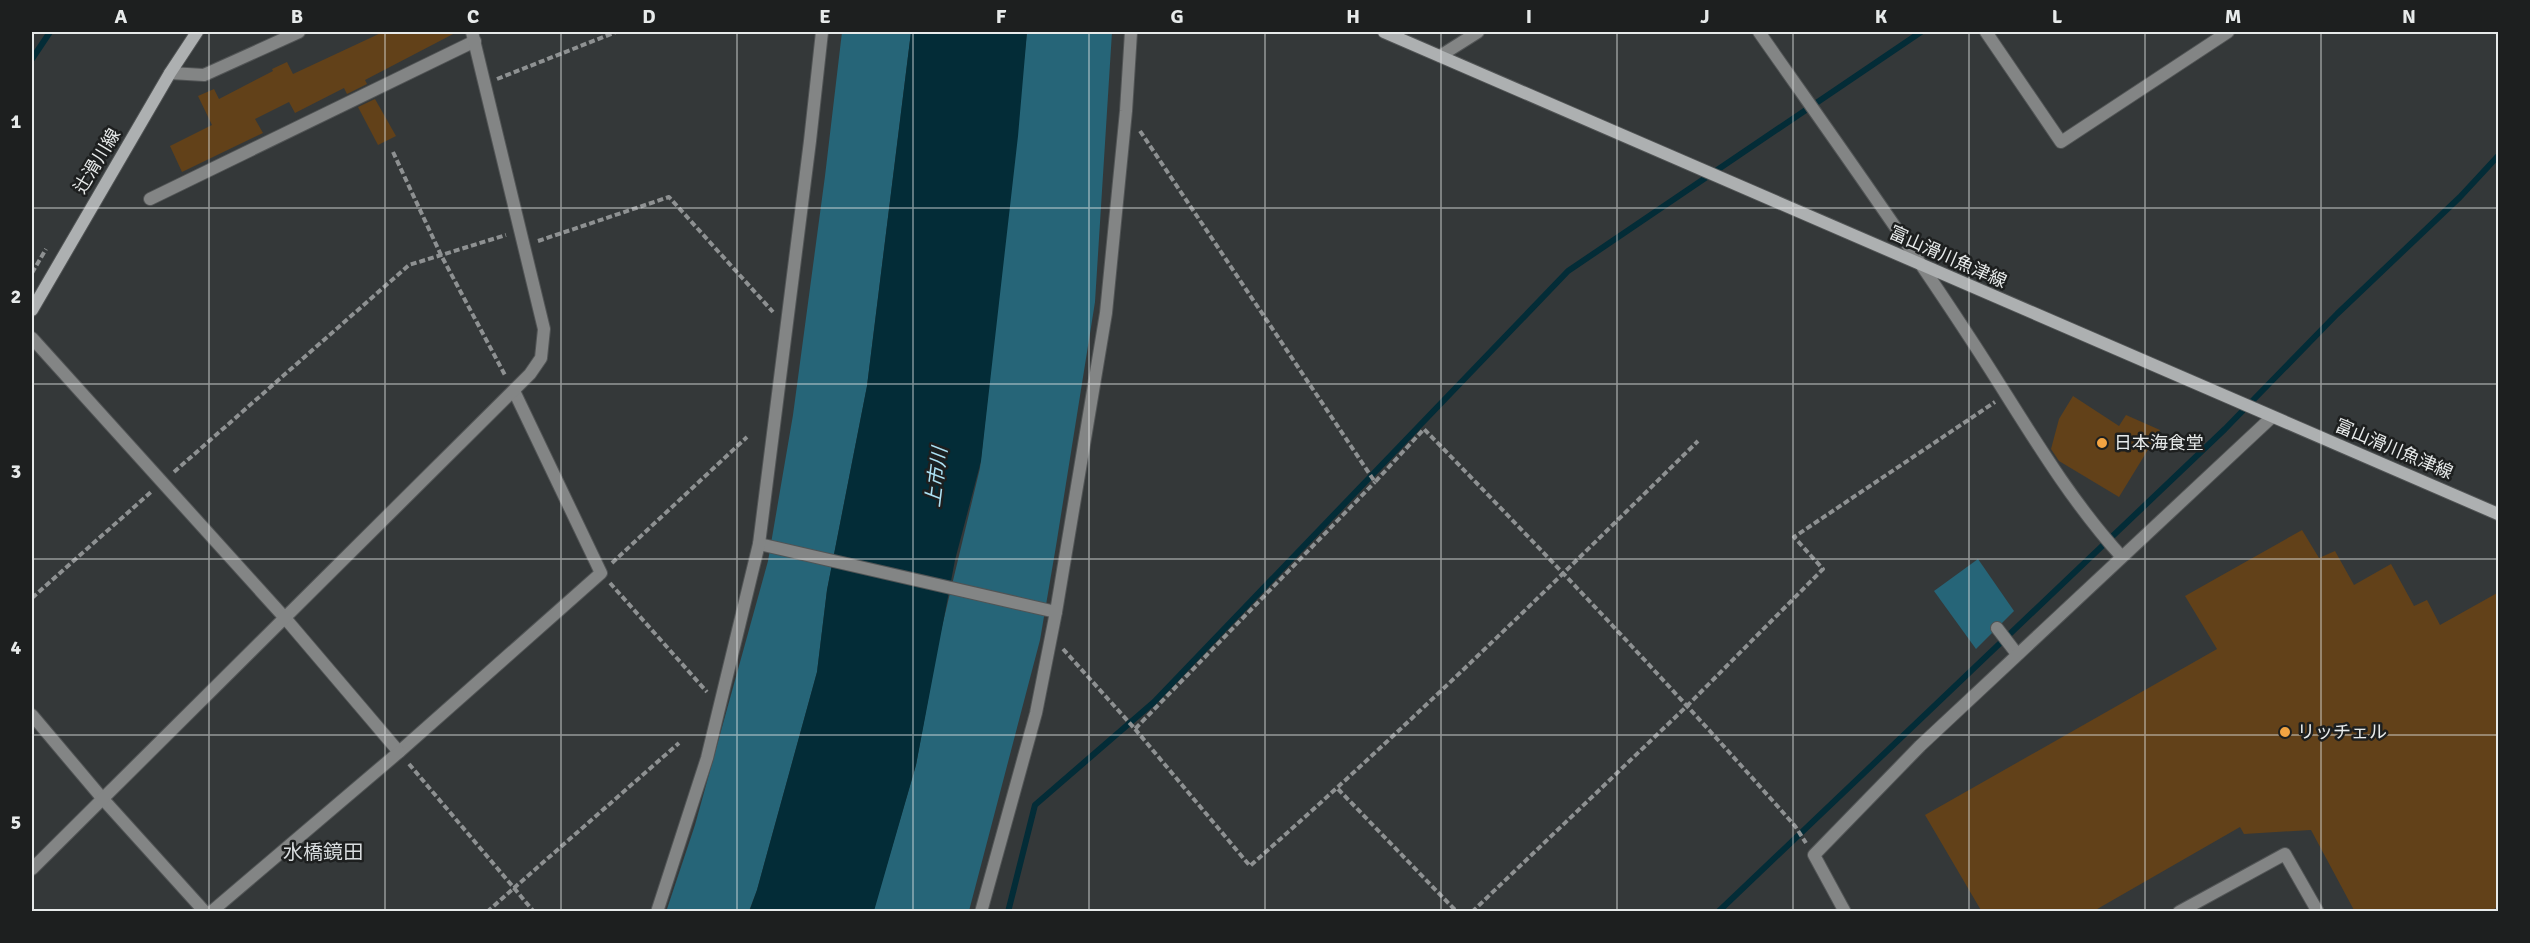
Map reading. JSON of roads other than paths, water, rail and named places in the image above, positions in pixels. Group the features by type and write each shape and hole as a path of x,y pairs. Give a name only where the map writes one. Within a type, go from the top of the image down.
{"main road":[{"name":"辻滑川線","path":"32,310 170,73 197,32"},
{"name":"富山滑川魚津線","path":"1384,32 2499,514"}],"street":[{"path":"170,73 204,75 299,32"},
{"path":"657,912 706,758 759,544 822,32"},
{"path":"981,912 1036,712 1056,612 1106,313 1126,111 1131,32"},
{"path":"1440,56 1478,32"},
{"path":"1759,32 1919,263 2098,529 2119,553"},
{"path":"1986,32 2061,142 2228,32"},
{"path":"32,869 530,374 541,358 544,329 473,36 150,199"},
{"path":"32,338 285,618 399,752"},
{"path":"212,912 399,752 601,573 513,391"},
{"path":"1845,912 1814,855 1920,746 2119,553 2272,417"},
{"path":"759,544 1056,612"},
{"path":"1997,628 2017,654"},
{"path":"32,715 102,798 205,912"},
{"path":"2179,912 2285,854 2318,912"}],"water":[{"name":"上市川","path":"911,32 1027,32 1018,136 981,461 955,560 916,765 874,911 749,912 817,672 827,590 867,386"}],"waterway":[{"path":"32,59 50,32"},
{"path":"1008,912 1035,805 1154,702 1568,271 1921,32"},
{"path":"1718,912 2225,429 2337,314 2460,197 2498,156"}],"place":[{"name":"日本海食堂","path":"2102,443"},
{"name":"リッチェル","path":"2285,732"}],"district":[{"name":"水橋鏡田","path":"323,852"}]}
